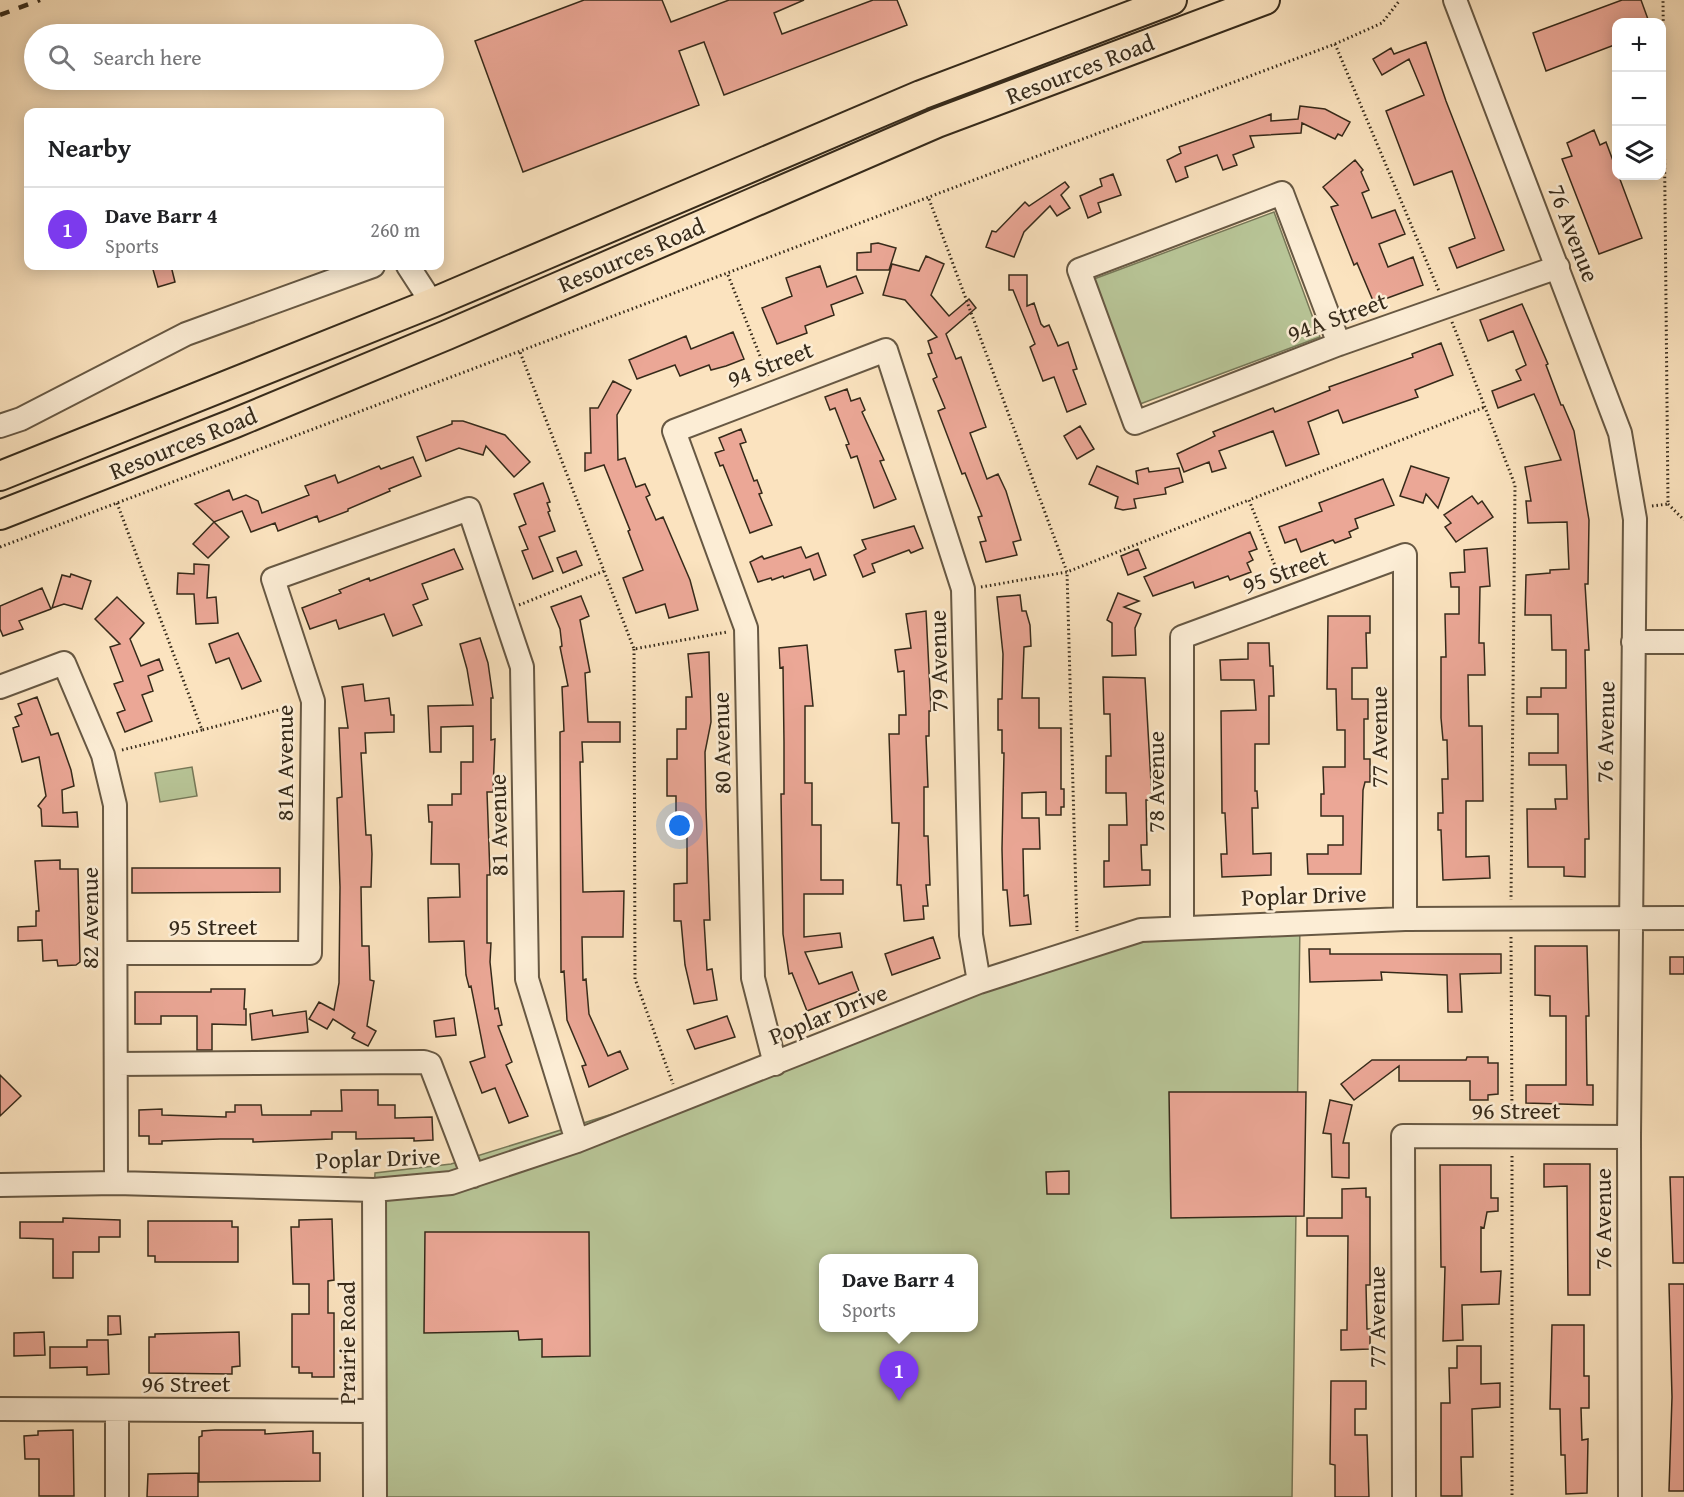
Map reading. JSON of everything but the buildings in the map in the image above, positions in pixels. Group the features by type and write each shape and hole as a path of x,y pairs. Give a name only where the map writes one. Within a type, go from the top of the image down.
{"main road":[{"name":"Resources Road","path":"0,476 432,303 921,95 1172,0"},
{"name":"Resources Road","path":"0,515 235,423 447,335 937,123 1265,0"},
{"path":"432,303 447,335"}],"street":[{"name":"76 Avenue","path":"1455,0 1620,433 1633,508 1629,1137 1630,1497"},
{"name":"94A Street","path":"1340,344 1282,193 1079,270 1135,423 1340,344 1558,267"},
{"path":"0,426 21,419 186,334 362,270"},
{"path":"411,270 432,303"},
{"name":"94 Street","path":"674,431 773,391 886,350"},
{"name":"79 Avenue","path":"886,350 963,589 970,935 979,982"},
{"name":"80 Avenue","path":"674,431 746,628 753,978 774,1064"},
{"name":"81 Avenue","path":"273,579 469,508 522,668 527,980 577,1142"},
{"name":"95 Street","path":"1182,637 1288,600 1405,555"},
{"name":"77 Avenue","path":"1405,555 1405,919"},
{"name":"81A Avenue","path":"273,579 313,701 310,953"},
{"name":"78 Avenue","path":"1182,637 1182,927"},
{"path":"1633,642 1684,642"},
{"name":"82 Avenue","path":"0,687 64,663 103,755 115,805 116,1183"},
{"name":"Poplar Drive","path":"0,1185 116,1183 374,1190 451,1183 577,1142 979,982 1141,930 1405,919 1684,918"},
{"name":"95 Street","path":"116,953 310,953"},
{"path":"116,1064 424,1062 430,1064 474,1176"},
{"name":"77 Avenue","path":"1403,1136 1404,1497"},
{"name":"96 Street","path":"1403,1136 1629,1137"},
{"name":"Prairie Road","path":"374,1190 375,1497"},
{"name":"96 Street","path":"0,1409 373,1411"},
{"path":"117,1410 117,1497"}],"path":[{"path":"0,547 728,275 1335,44 1382,23 1400,0"},
{"path":"1663,0 1668,504 1684,519"},
{"path":"1335,44 1446,306 1515,485 1511,918 1512,1497"},
{"path":"929,199 1067,572 1078,950"},
{"path":"728,275 773,391"},
{"path":"520,352 634,649 635,979 679,1102"},
{"path":"963,589 1067,572 1485,407"},
{"path":"1249,500 1288,600"},
{"path":"117,503 202,730"},
{"path":"1633,508 1668,504"},
{"path":"503,611 604,571"},
{"path":"634,649 746,628"},
{"path":"103,755 313,701"}],"green space":[{"path":"1274,212 1320,337 1140,404 1094,279"},
{"path":"192,767 197,796 160,802 155,773"},
{"path":"1300,922 1292,1497 367,1497 366,1402 375,1173 451,1164 774,1064 1141,930"}],"railway":[{"path":"0,15 40,0"}],"place":[{"name":"Dave Barr 4","path":"899,1401"}]}
